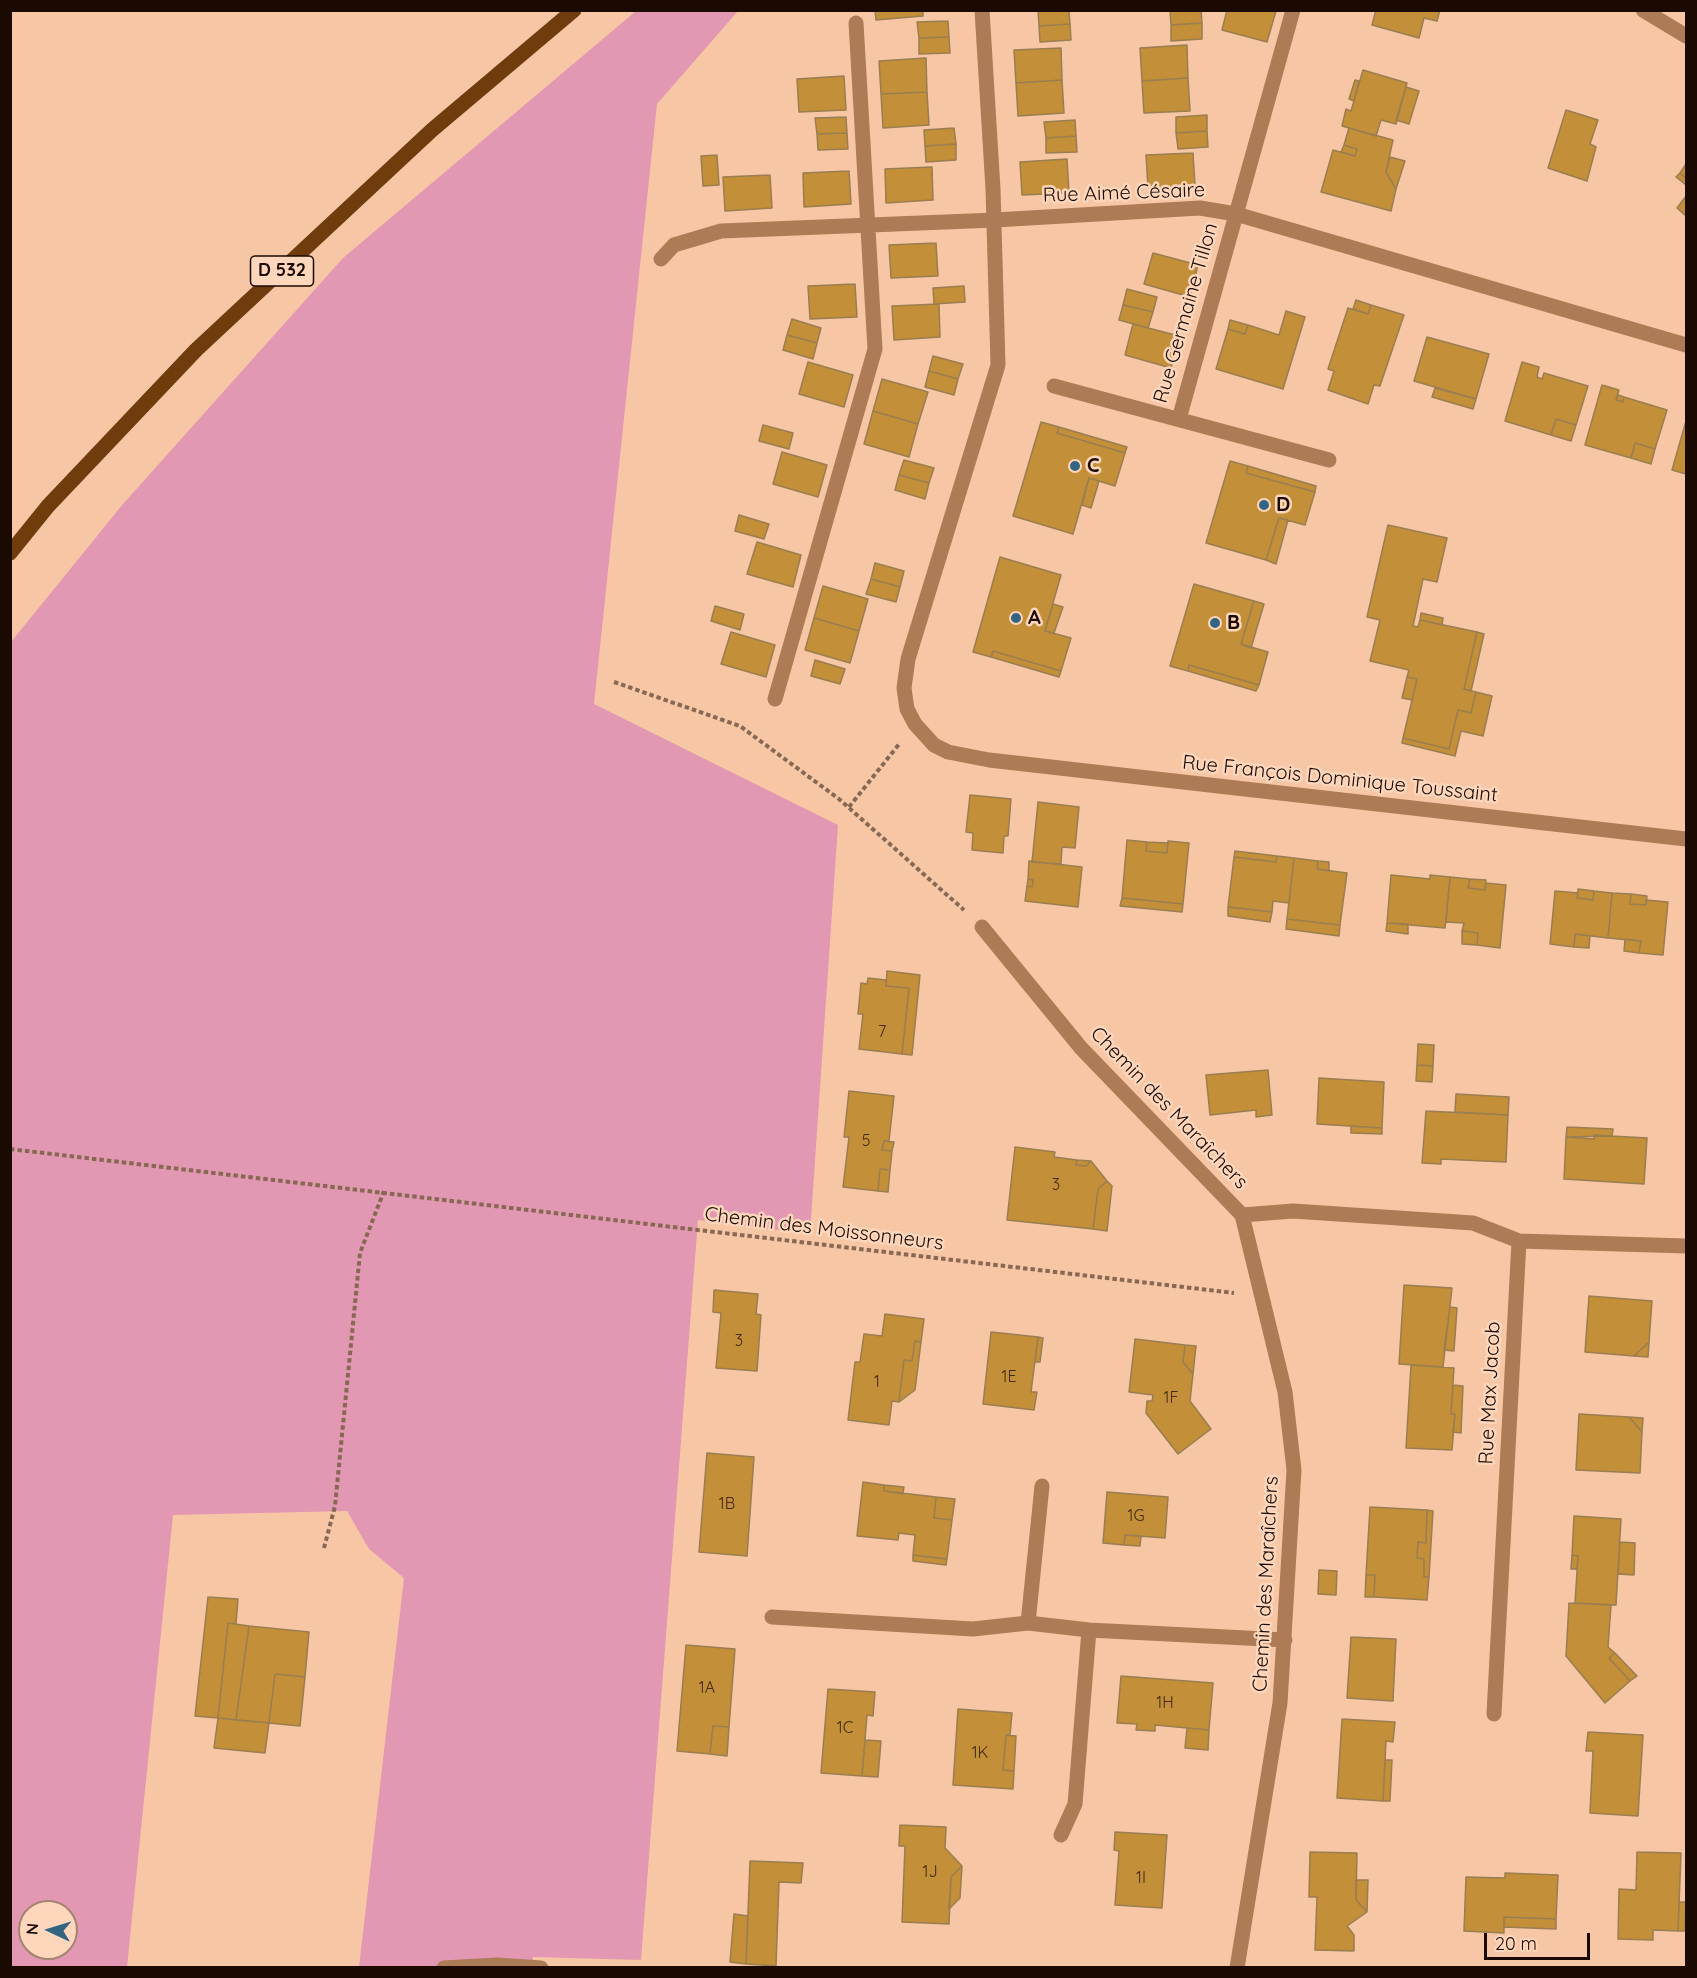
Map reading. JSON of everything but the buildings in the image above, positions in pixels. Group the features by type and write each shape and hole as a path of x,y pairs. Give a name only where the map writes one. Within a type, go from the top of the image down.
{"main road":[{"name":"D 532","path":"10,553 48,506 196,350 432,130 574,10"}],"street":[{"path":"915,724 907,709 904,688 908,659 998,365 995,220 982,10"},
{"name":"Rue Germaine Tillon","path":"1179,419 1293,10"},
{"path":"1643,10 1686,36"},
{"path":"775,699 875,349 856,23"},
{"name":"Rue Aimé Césaire","path":"661,259 674,245 722,231 995,220 1200,208 1236,214 1686,345"},
{"path":"1054,386 1329,460"},
{"name":"Rue François Dominique Toussaint","path":"915,724 934,745 948,752 989,760 1686,839"},
{"name":"Chemin des Maraîchers","path":"982,927 1081,1048 1242,1215 1285,1392 1294,1470 1280,1703 1237,1968"},
{"path":"1242,1215 1293,1211 1473,1223 1519,1241 1686,1246"},
{"name":"Rue Max Jacob","path":"1494,1714 1519,1241"},
{"path":"1028,1623 1042,1486"},
{"path":"771,1617 973,1629 1028,1623 1089,1630 1285,1640"},
{"path":"1061,1835 1075,1804 1089,1630"},
{"path":"444,1968 496,1965 541,1968"}],"path":[{"path":"614,682 740,726 849,807 982,927"},
{"path":"849,807 915,724"},
{"name":"Chemin des Moissonneurs","path":"10,1149 384,1191 1261,1296"},
{"path":"324,1548 336,1506 360,1253 384,1191"}],"shaded area":[{"path":"636,11 738,11 657,104 594,704 838,825 810,1234 698,1220 641,1960 533,1957 533,1967 359,1967 404,1578 369,1549 347,1511 173,1515 127,1967 11,1968 11,642 123,504 343,258"}],"place":[{"name":"C","path":"1075,466"},
{"name":"D","path":"1264,505"},
{"name":"A","path":"1016,618"},
{"name":"B","path":"1215,623"}]}
